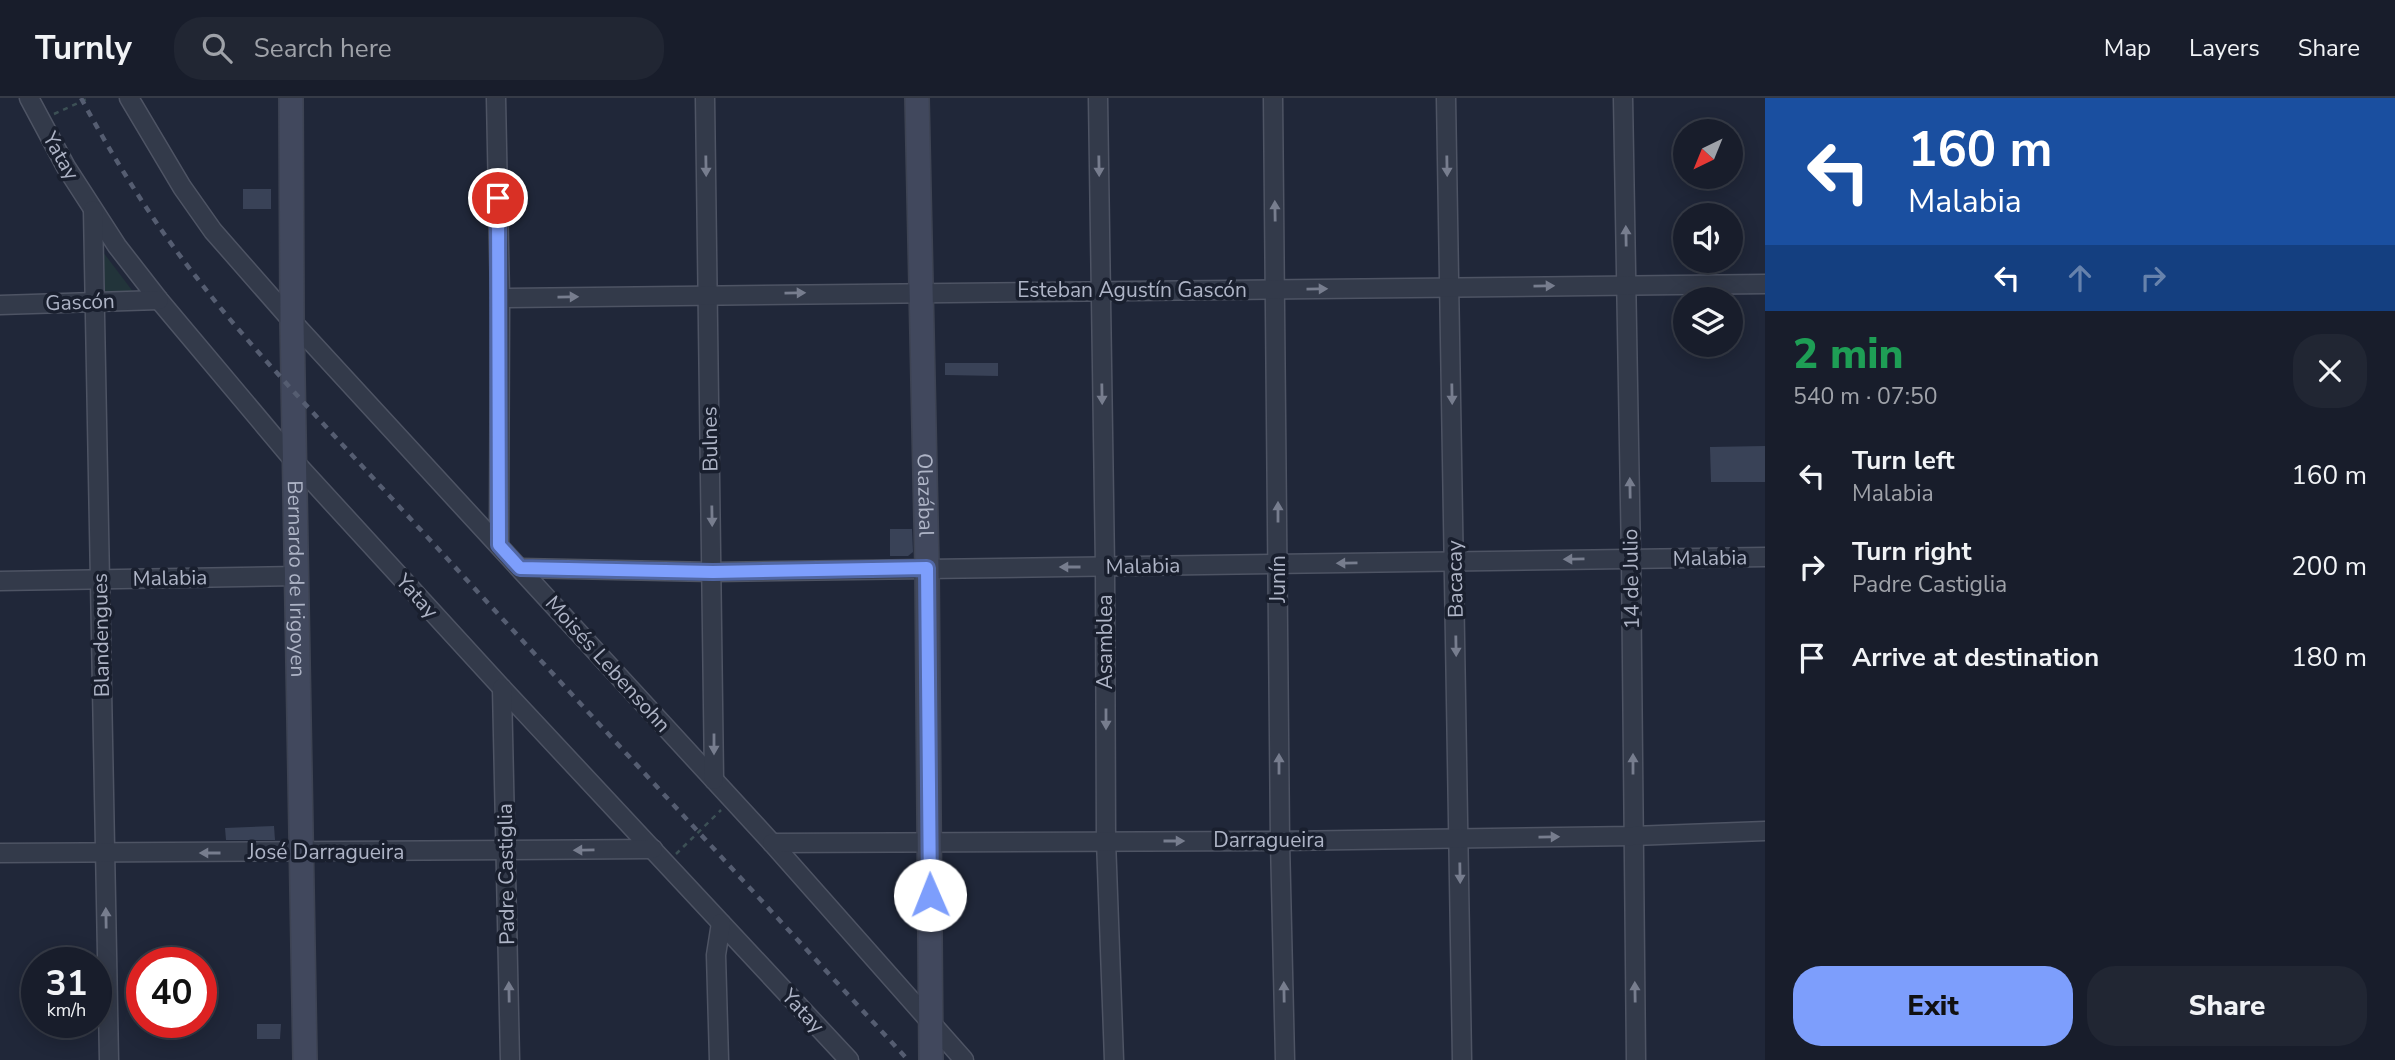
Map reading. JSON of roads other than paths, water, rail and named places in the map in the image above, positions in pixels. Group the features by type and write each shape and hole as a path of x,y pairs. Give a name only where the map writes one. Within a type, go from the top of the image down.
{"street":[{"name":"Yatay","path":"29,98 93,210 117,246 295,462 849,1060"},
{"name":"Moisés Lebensohn","path":"130,98 182,187 213,231 292,321 715,780 964,1060"},
{"name":"Bernardo de Irigoyen","path":"291,98 292,321 306,1060"},
{"path":"496,98 500,298 499,545"},
{"name":"Bulnes","path":"705,98 715,780"},
{"name":"Olazábal","path":"917,98 927,568 931,1060"},
{"name":"Asamblea","path":"1098,98 1106,840 1114,1060"},
{"name":"Junín","path":"1273,98 1280,841 1286,1060"},
{"name":"Bacacay","path":"1446,98 1462,1060"},
{"name":"14 de Julio","path":"1623,98 1636,1060"},
{"name":"Blandengues","path":"93,210 109,1060"},
{"name":"Esteban Agustín Gascón","path":"500,298 1765,284"},
{"name":"Gascón","path":"0,305 159,300"},
{"name":"Malabia","path":"520,568 713,572 1765,557"},
{"name":"Malabia","path":"0,581 298,576"},
{"name":"Padre Castiglia","path":"502,688 510,1060"},
{"name":"Darragueira","path":"772,843 1280,841 1633,836 1765,831"},
{"name":"José Darragueira","path":"0,853 653,849"},
{"path":"719,1060 716,955 721,923"}],"railway":[{"path":"81,98 150,213 197,278 244,336 908,1060"}]}
